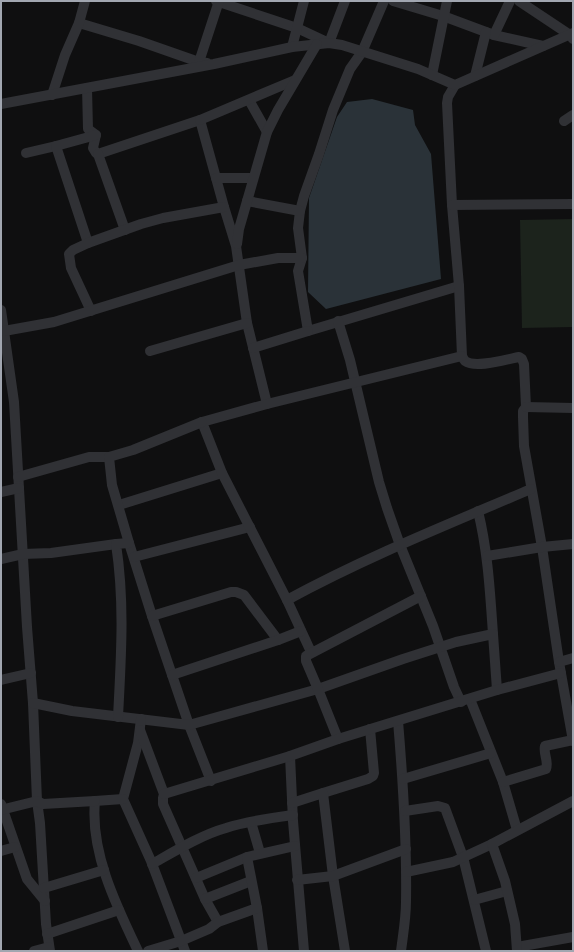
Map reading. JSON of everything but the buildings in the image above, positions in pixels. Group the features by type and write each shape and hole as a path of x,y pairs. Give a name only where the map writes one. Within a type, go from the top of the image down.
{"street":[{"path":"52,95 65,55 79,22 84,1"},
{"path":"199,62 218,1 297,28 329,43 432,75 455,85"},
{"path":"292,47 304,1"},
{"path":"329,43 345,1"},
{"path":"308,331 298,271 302,258 298,228 300,211 333,110 350,69 362,52 384,1"},
{"path":"393,1 443,16 490,33 543,46"},
{"path":"432,75 447,1"},
{"path":"475,76 490,33 510,1"},
{"path":"519,1 572,35"},
{"path":"79,22 199,62 214,64"},
{"path":"502,782 546,769 547,763 544,750 546,746 573,740 571,713 559,662 522,428 523,411 526,407 524,364 522,359 519,357 478,364 465,361 462,356 447,102 448,97 455,85 543,46 572,35"},
{"path":"1,104 214,64 292,47 329,43"},
{"path":"236,246 246,202 267,132 295,80 317,44"},
{"path":"98,154 200,120 295,80"},
{"path":"87,88 88,130 96,135"},
{"path":"249,100 267,132"},
{"path":"564,121 573,115"},
{"path":"200,120 236,246 240,265 247,323 267,404"},
{"path":"26,153 96,135"},
{"path":"96,135 93,148 98,154 125,230"},
{"path":"56,146 88,243"},
{"path":"216,178 253,178"},
{"path":"246,202 300,211"},
{"path":"452,205 573,204"},
{"path":"91,311 71,268 69,254 73,250 88,243 163,218 224,207"},
{"path":"4,331 54,322 240,265 278,258 302,258"},
{"path":"253,348 338,321 459,286"},
{"path":"1,310 4,331 5,374 14,402 33,704 37,801 40,823 47,934 50,949 34,951"},
{"path":"338,321 355,382 379,482 400,545 454,687 466,700 491,753 517,830"},
{"path":"150,351 247,323"},
{"path":"18,477 89,457 109,457 133,450 202,422 267,404 462,356"},
{"path":"526,407 573,408"},
{"path":"202,422 222,473 287,600 311,652"},
{"path":"109,457 112,485 119,504 129,543 172,676 211,781"},
{"path":"119,504 222,473"},
{"path":"1,492 19,488"},
{"path":"287,600 325,579 531,489"},
{"path":"478,512 487,556 497,690"},
{"path":"134,557 250,527"},
{"path":"1,559 23,554 51,553 129,543"},
{"path":"116,544 121,575 122,634 118,717"},
{"path":"487,556 542,547 573,544"},
{"path":"152,616 231,592 236,592 244,595 278,640"},
{"path":"338,739 306,661 306,656 311,652 420,596"},
{"path":"172,676 278,640 301,630"},
{"path":"33,704 72,711 189,725 318,689 403,658 493,634"},
{"path":"559,662 573,658"},
{"path":"1,680 31,673"},
{"path":"164,794 211,781 338,739 497,690 561,673"},
{"path":"141,719 131,770 123,798 152,864 185,951"},
{"path":"398,721 405,810 406,849 406,903 402,951"},
{"path":"292,803 368,779 373,776 370,729"},
{"path":"140,730 164,794 163,804 205,899 218,922"},
{"path":"403,779 491,753"},
{"path":"290,756 297,880 304,951"},
{"path":"323,794 333,876 345,951"},
{"path":"45,901 27,879 2,807 37,801 42,804 123,798"},
{"path":"95,801 95,837 104,870 138,951"},
{"path":"406,872 444,864 463,858 573,801"},
{"path":"405,810 438,806 445,808 463,858 486,951"},
{"path":"152,864 225,828 293,815"},
{"path":"251,822 260,854"},
{"path":"492,844 507,891 515,924 517,949 573,937"},
{"path":"196,878 248,857 295,846"},
{"path":"1,851 15,847"},
{"path":"297,880 333,876 406,849"},
{"path":"248,857 263,951"},
{"path":"44,888 104,870"},
{"path":"205,899 251,881"},
{"path":"474,900 507,891"},
{"path":"148,951 181,941 213,927 218,922 256,908"},
{"path":"47,934 120,910"}],"shaded area":[{"path":"372,99 413,110 415,125 431,154 441,279 326,309 308,292 309,198 337,117 347,102"},
{"path":"573,219 573,327 522,328 520,220"}]}
